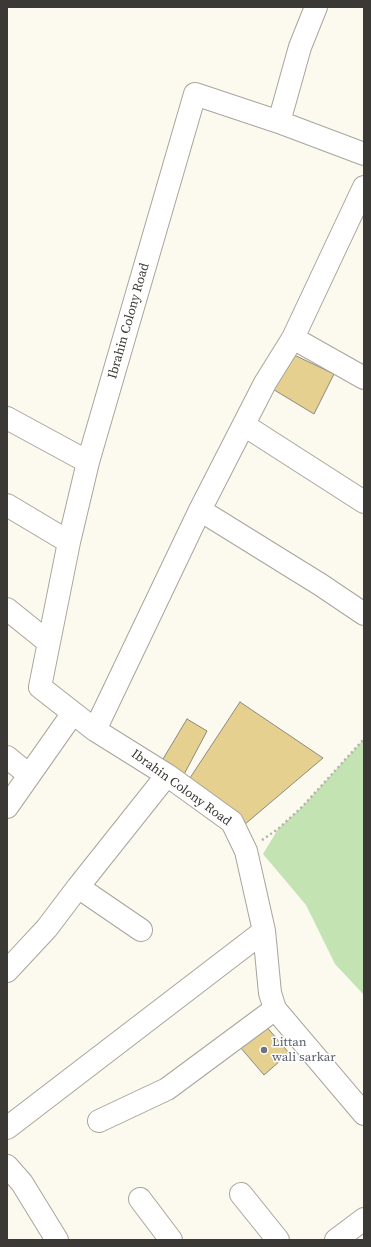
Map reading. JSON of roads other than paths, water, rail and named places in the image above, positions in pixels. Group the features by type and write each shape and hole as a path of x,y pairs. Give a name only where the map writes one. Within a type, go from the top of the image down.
{"street":[{"path":"316,7 300,48 279,122 364,154"},
{"name":"Ibrahin Colony Road","path":"279,122 195,94 88,462 69,542 40,687 95,730 167,775 232,822 246,851 264,931 270,993 275,1009 364,1114"},
{"path":"95,730 200,510 266,383 293,338 364,187"},
{"path":"293,338 364,378"},
{"path":"7,418 88,462"},
{"path":"244,425 364,502"},
{"path":"7,505 69,542"},
{"path":"200,510 321,585 364,614"},
{"path":"7,609 48,642"},
{"path":"7,807 73,713"},
{"path":"7,756 29,775"},
{"path":"7,971 47,928 167,775"},
{"path":"78,887 141,930"},
{"path":"7,1128 264,931"},
{"path":"99,1121 167,1089 275,1009"},
{"path":"7,1166 22,1183 52,1238"},
{"path":"241,1194 278,1240"},
{"path":"140,1199 171,1240"},
{"path":"336,1240 363,1222"}],"place":[{"name":"Littan wali sarkar","path":"264,1050"}]}
